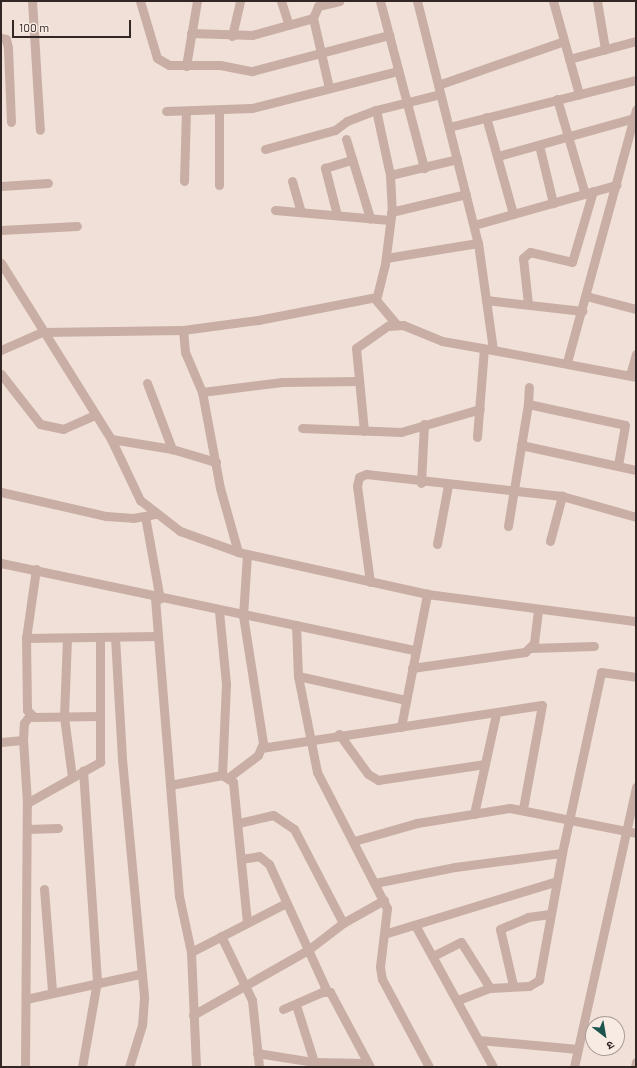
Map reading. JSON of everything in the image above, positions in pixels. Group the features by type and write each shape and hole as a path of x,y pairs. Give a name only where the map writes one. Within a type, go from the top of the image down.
{"street":[{"path":"32,1 40,130"},
{"path":"140,1 157,58 169,65 220,65 252,71 389,35"},
{"path":"186,66 197,1"},
{"path":"232,36 240,1"},
{"path":"282,1 289,25"},
{"path":"329,88 313,18 317,4 338,1"},
{"path":"380,1 424,168"},
{"path":"416,1 474,225 486,300 489,350 477,437"},
{"path":"554,1 579,94"},
{"path":"597,1 605,49"},
{"path":"191,33 232,36 252,35 313,18"},
{"path":"1,38 6,39 8,48 11,122"},
{"path":"265,149 335,130 347,121 376,110 408,104 439,90 564,41"},
{"path":"570,59 636,41"},
{"path":"166,111 252,108 398,71"},
{"path":"449,127 636,80"},
{"path":"528,304 523,258 530,252 572,262 589,192 568,136 557,99"},
{"path":"567,362 616,185 633,135 636,109"},
{"path":"219,110 219,185"},
{"path":"376,110 390,175 391,216 386,258 376,297"},
{"path":"184,181 186,111"},
{"path":"486,117 513,214"},
{"path":"498,156 634,118"},
{"path":"346,139 370,218"},
{"path":"539,145 553,203"},
{"path":"390,175 457,159"},
{"path":"337,215 325,168 352,160"},
{"path":"292,181 301,212"},
{"path":"1,186 48,183"},
{"path":"474,225 616,185"},
{"path":"275,210 370,218 391,216 466,194"},
{"path":"1,230 77,226"},
{"path":"386,258 478,243"},
{"path":"1,263 42,332 111,439 140,500 155,514 180,531 243,553 427,594 636,621"},
{"path":"586,296 636,309"},
{"path":"376,297 396,324 442,341 567,362 633,376 636,354"},
{"path":"1,350 42,332 183,330 258,320 376,297"},
{"path":"486,300 582,311"},
{"path":"364,431 356,348 396,324"},
{"path":"183,330 185,352 202,392 216,462 243,553 243,616 261,748"},
{"path":"1,374 40,424 63,429 95,415"},
{"path":"202,392 282,382 359,381"},
{"path":"147,383 172,449"},
{"path":"508,526 528,404 529,387"},
{"path":"528,404 625,425 618,465"},
{"path":"302,428 401,432 424,424 480,410"},
{"path":"421,483 424,424"},
{"path":"111,439 172,449 216,462"},
{"path":"521,445 636,470"},
{"path":"370,582 357,486 359,477 366,474 421,483 514,490 562,496 636,517"},
{"path":"438,544 448,486"},
{"path":"1,492 106,516 145,516 155,514"},
{"path":"550,541 562,496"},
{"path":"145,516 158,598 158,636 179,896 191,952 196,1067"},
{"path":"1,563 219,611 296,625 415,650"},
{"path":"25,1067 27,803 23,740 24,723 30,715 26,638 36,570"},
{"path":"400,727 427,594"},
{"path":"531,648 538,609"},
{"path":"219,611 226,684 226,776 235,788 247,922"},
{"path":"296,625 298,676 317,772 384,900 387,908 382,979 429,1067"},
{"path":"26,638 158,636"},
{"path":"27,803 83,770 100,762 100,637"},
{"path":"115,637 140,974 144,998 142,1025 130,1067"},
{"path":"67,638 64,717 72,777"},
{"path":"412,668 525,652 531,648 594,646"},
{"path":"458,1000 490,988 514,985 529,986 539,980 562,853 601,672 636,677"},
{"path":"298,676 406,700"},
{"path":"170,785 226,776 261,748 339,734 496,714 542,705 523,809"},
{"path":"474,814 496,714"},
{"path":"30,715 64,717 99,716"},
{"path":"339,734 368,774 378,780 485,764"},
{"path":"1,742 23,740"},
{"path":"82,1067 98,981 83,770"},
{"path":"574,1067 631,832 636,787"},
{"path":"354,841 376,832 474,814 523,809 631,832"},
{"path":"238,822 273,815 294,829 343,917 343,923"},
{"path":"27,829 58,828"},
{"path":"375,883 455,867 562,853"},
{"path":"241,859 263,857 286,903 326,991 334,997 368,1065 314,1062 257,1053"},
{"path":"384,934 557,881"},
{"path":"44,889 52,991"},
{"path":"194,1015 308,950 343,923 384,900"},
{"path":"191,952 286,903"},
{"path":"514,985 500,929 528,918 550,914"},
{"path":"414,925 458,1000 493,1067"},
{"path":"220,936 252,1000 259,1067"},
{"path":"433,956 461,942 490,988"},
{"path":"26,999 52,991 140,974"},
{"path":"283,1009 296,1005 326,991"},
{"path":"296,1005 314,1062"},
{"path":"479,1040 578,1049"},
{"path":"635,1067 636,1062"}]}
